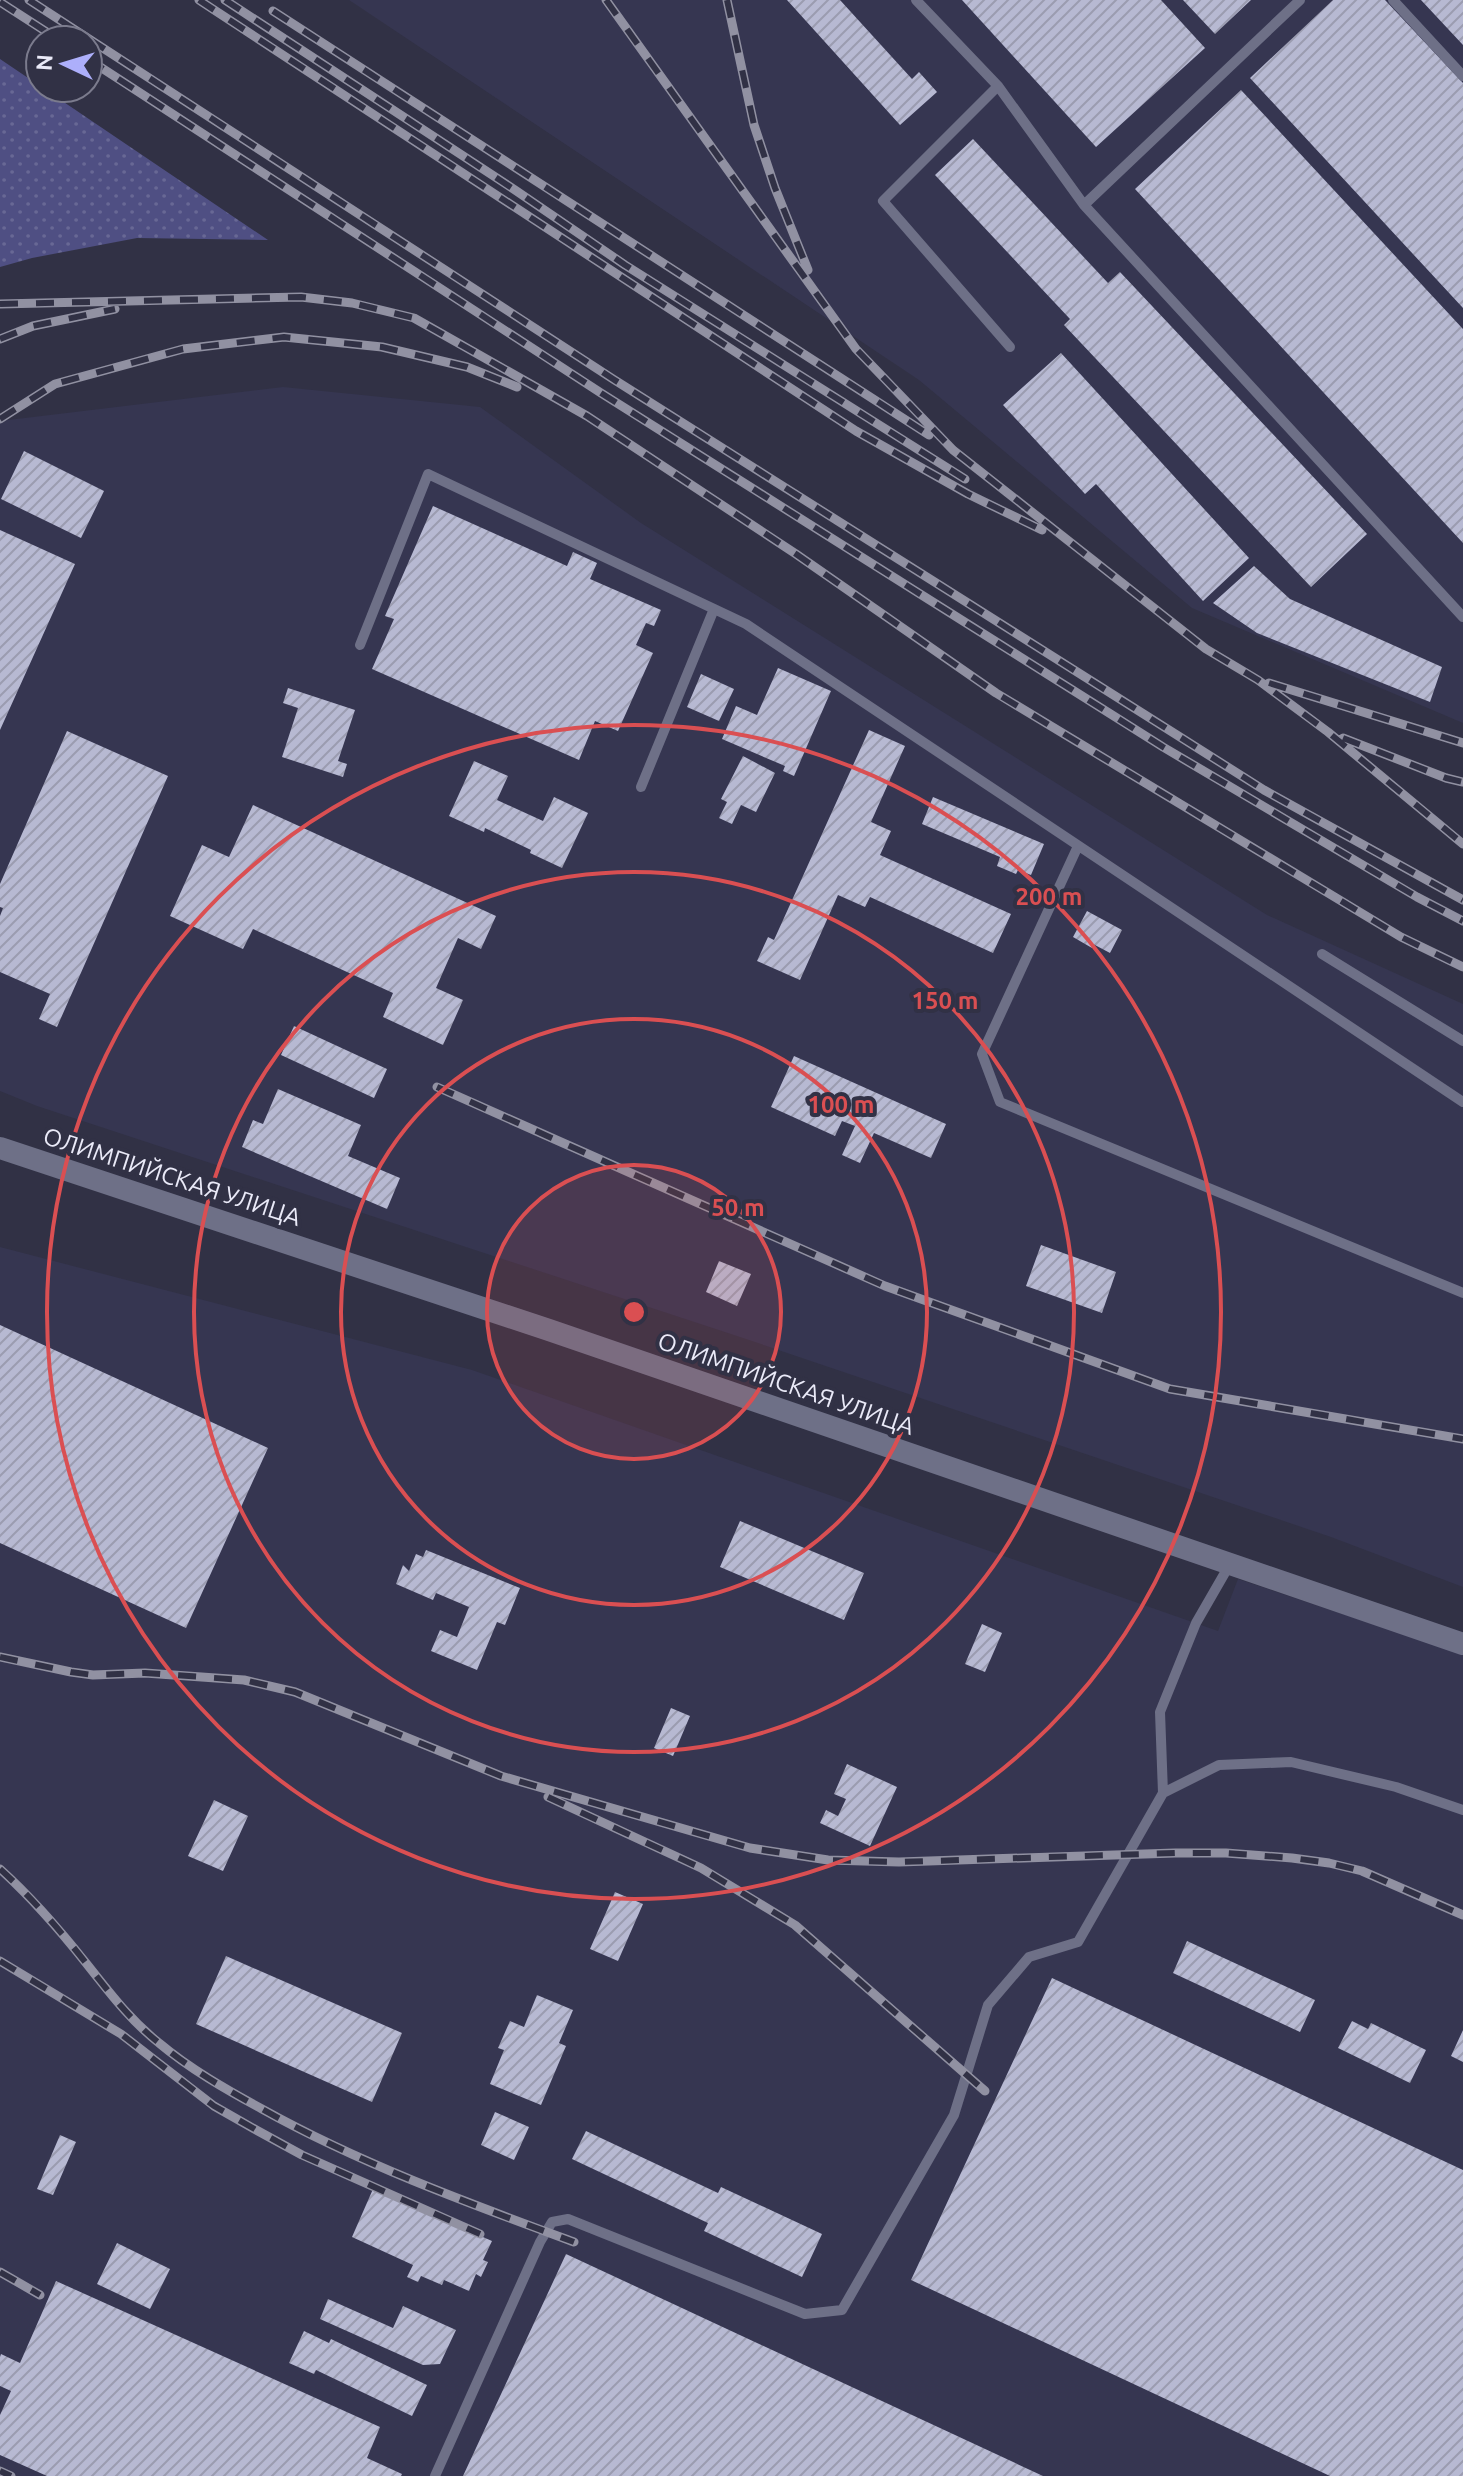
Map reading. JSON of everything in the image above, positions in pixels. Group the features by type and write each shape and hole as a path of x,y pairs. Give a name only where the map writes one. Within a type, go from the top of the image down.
{"street":[{"name":"ОЛИМПИЙСКАЯ УЛИЦА","path":"0,1148 549,1330 1463,1644"}],"lane":[{"path":"916,0 998,86 1084,205 1463,617"},
{"path":"1084,205 1300,0"},
{"path":"1393,0 1463,76"},
{"path":"998,86 883,201 1010,347"},
{"path":"360,645 428,474 746,624 1463,1102"},
{"path":"641,787 714,609"},
{"path":"1078,846 982,1054 1000,1102 1463,1293"},
{"path":"1322,954 1463,1041"},
{"path":"435,2476 540,2242 552,2222 568,2219 805,2314 842,2310 954,2115 988,2005 1029,1957 1078,1942 1163,1793 1160,1712 1196,1623 1231,1564"},
{"path":"1163,1793 1219,1765 1291,1762 1396,1787 1463,1810"}],"shaded area":[{"path":"349,0 1463,0 1463,723 1192,608 919,380"},
{"path":"0,59 24,75 24,104 67,104 268,240 137,238 0,267"},
{"path":"283,387 480,407 641,523 1267,915 1463,1004 1463,1587 1331,1537 743,1338 37,1106 0,1091 0,421"},
{"path":"0,1247 472,1370 1218,1631 1238,1579 1463,1654 1463,2476 0,2476"}],"building":[{"path":"787,0 840,0 912,79 919,72 937,92 900,125"},
{"path":"962,0 1161,0 1205,48 1096,147"},
{"path":"1183,0 1251,0 1215,34"},
{"path":"1333,0 1385,0 1463,83 1463,308 1250,78"},
{"path":"1421,0 1463,0 1463,45"},
{"path":"1241,90 1463,329 1463,543 1135,189"},
{"path":"973,139 1108,283 1120,272 1367,534 1311,587 1064,325 1070,319 935,175"},
{"path":"1061,353 1249,558 1203,601 1096,484 1085,494 1003,405"},
{"path":"24,451 104,491 81,538 1,499"},
{"path":"433,506 567,566 573,552 597,563 590,579 661,610 654,626 646,623 636,645 653,653 618,731 595,721 579,760 372,669 394,619 385,616"},
{"path":"0,530 75,564 0,730"},
{"path":"1254,566 1290,599 1442,667 1430,702 1257,633 1213,603"},
{"path":"778,668 831,691 794,776 783,771 785,766 722,739 736,706 757,715"},
{"path":"701,674 734,689 719,721 687,707"},
{"path":"288,688 355,710 338,761 347,764 343,777 282,757 298,708 283,703"},
{"path":"869,730 905,746 871,822 891,831 880,855 1011,914 993,953 870,897 865,907 838,895 800,980 757,961 768,937 774,940"},
{"path":"67,731 168,776 57,1027 39,1019 50,994 0,972 0,916 3,908 0,907 0,884"},
{"path":"743,756 775,773 756,812 741,805 732,824 719,818 727,802 721,799"},
{"path":"474,761 508,776 497,800 543,821 554,797 588,813 562,868 485,828 484,832 449,816"},
{"path":"933,797 1044,844 1031,875 1018,870 1016,874 997,866 1000,857 922,824"},
{"path":"253,805 496,916 481,949 458,938 436,988 463,1000 443,1045 383,1017 393,993 253,929 243,949 170,916 202,845 229,857"},
{"path":"1087,911 1122,930 1110,953 1093,944 1092,948 1073,937"},
{"path":"294,1026 387,1069 374,1098 281,1055"},
{"path":"794,1056 946,1124 931,1158 874,1133 860,1163 842,1155 855,1126 842,1121 835,1136 771,1107"},
{"path":"278,1089 361,1125 348,1156 400,1178 387,1209 242,1147 253,1120 263,1124"},
{"path":"1041,1245 1116,1272 1102,1313 1026,1286"},
{"path":"719,1261 751,1274 737,1306 706,1292"},
{"path":"0,1325 268,1448 186,1628 0,1543"},
{"path":"740,1521 864,1573 844,1620 720,1567"},
{"path":"426,1550 520,1588 505,1625 497,1622 477,1670 431,1651 440,1630 457,1637 469,1607 436,1593 433,1600 396,1584 403,1565 409,1571 416,1554 423,1557"},
{"path":"982,1624 1002,1633 985,1672 965,1664"},
{"path":"671,1708 690,1716 673,1756 654,1748"},
{"path":"847,1764 897,1787 870,1846 820,1823 826,1810 838,1816 846,1799 834,1794"},
{"path":"214,1800 248,1816 223,1871 188,1856"},
{"path":"615,1892 643,1904 618,1961 590,1949"},
{"path":"1187,1941 1315,2000 1300,2032 1173,1973"},
{"path":"226,1956 402,2033 372,2102 196,2024"},
{"path":"1052,1978 1463,2170 1463,2476 1330,2476 911,2280"},
{"path":"537,1995 573,2010 559,2043 566,2046 541,2105 490,2084 504,2050 498,2048 510,2021 524,2027"},
{"path":"1352,2021 1368,2029 1371,2023 1426,2050 1410,2083 1338,2048"},
{"path":"1463,2030 1463,2062 1451,2056"},
{"path":"495,2112 529,2127 514,2160 481,2145"},
{"path":"586,2131 718,2193 721,2187 822,2234 802,2277 704,2231 708,2223 572,2159"},
{"path":"60,2135 76,2142 53,2195 37,2189"},
{"path":"373,2189 492,2241 483,2260 488,2262 481,2277 476,2274 469,2291 444,2280 442,2285 421,2276 418,2282 407,2277 413,2265 352,2237"},
{"path":"117,2243 170,2269 150,2309 97,2284"},
{"path":"566,2254 1043,2476 463,2476"},
{"path":"56,2281 380,2427 367,2458 401,2476 47,2476 0,2455 0,2415 11,2391 0,2386 0,2357 1,2354 20,2363"},
{"path":"328,2299 393,2328 403,2306 456,2330 440,2364 423,2365 320,2319"},
{"path":"304,2331 329,2343 331,2339 427,2385 412,2416 316,2370 314,2374 289,2363"}],"railway":[{"path":"29,0 613,379 1264,790 1463,900"},
{"path":"199,0 856,431 968,494 1042,530"},
{"path":"225,0 625,265 965,479"},
{"path":"606,0 856,349 953,450 1206,649 1258,680 1328,732 1463,844"},
{"path":"727,0 754,125 808,270"},
{"path":"0,2 34,24"},
{"path":"273,11 929,435"},
{"path":"104,69 601,393 1163,747 1463,921"},
{"path":"0,304 301,297 352,303 414,318 587,416 796,554 996,693 1401,937 1463,967"},
{"path":"0,339 33,326 115,309"},
{"path":"0,419 55,384 183,349 284,337 382,347 467,367 517,387"},
{"path":"1269,683 1463,743"},
{"path":"1343,738 1463,782"},
{"path":"437,1087 885,1286 1170,1389 1463,1439"},
{"path":"0,1657 93,1675 145,1673 244,1680 295,1692 501,1776 750,1848 828,1860 899,1862 1175,1853 1292,1858 1362,1871 1463,1915"},
{"path":"548,1797 701,1868 795,1925 985,2091"},
{"path":"0,1869 66,1938 138,2025 171,2053 222,2087 299,2129 376,2165 574,2242"},
{"path":"0,1961 121,2034 214,2106 302,2155 480,2234"},
{"path":"0,2272 40,2295"},
{"path":"0,2471 11,2476"}]}
